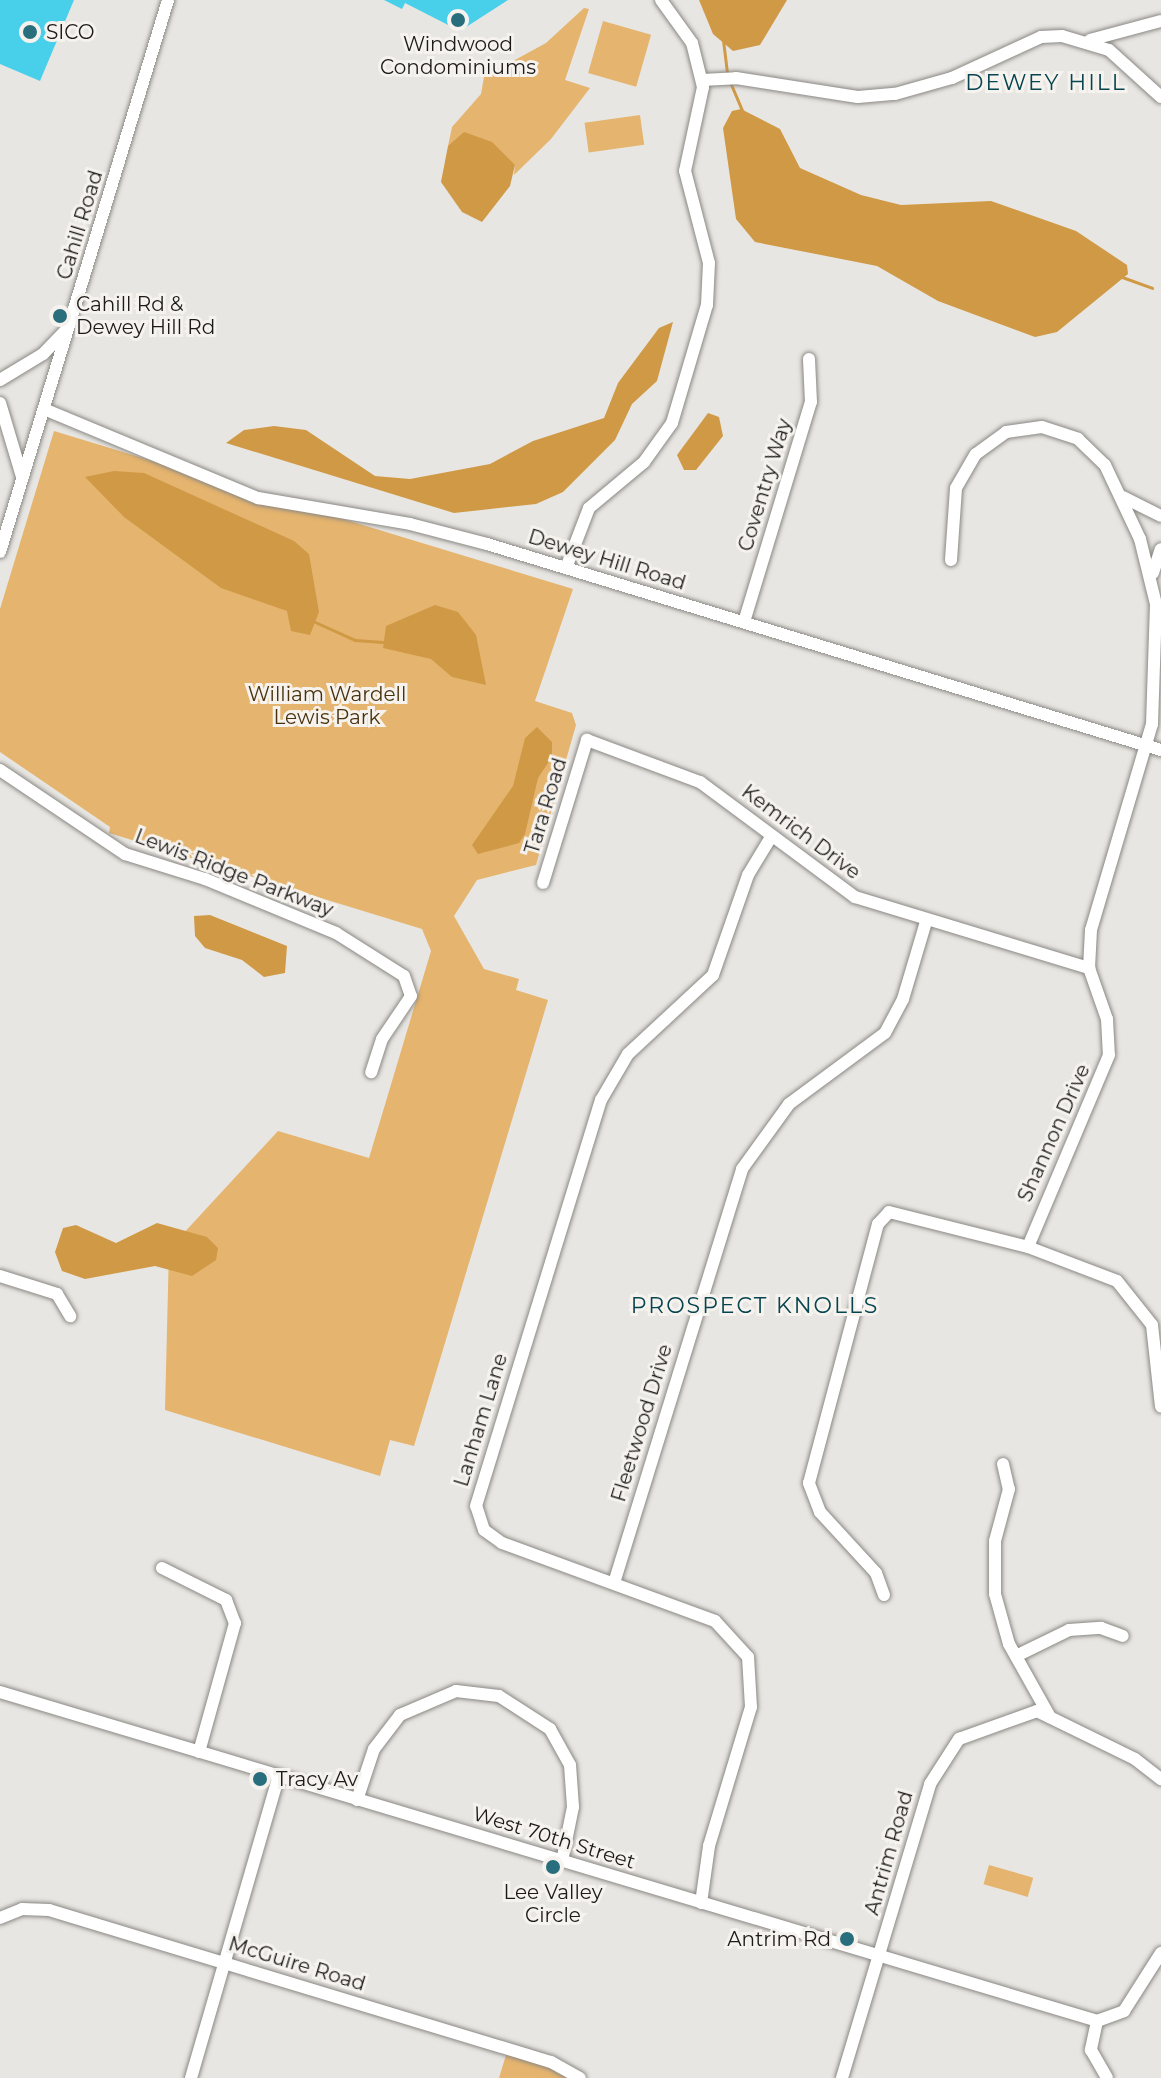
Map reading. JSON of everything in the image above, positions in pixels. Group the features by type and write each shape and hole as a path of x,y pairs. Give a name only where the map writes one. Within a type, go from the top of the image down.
{"street":[{"name":"Cahill Road","path":"0,552 168,0"},
{"path":"566,568 589,508 660,444 689,375 710,284 685,171 702,109 702,80 692,43 661,0"},
{"path":"702,80 736,78 858,97 895,94 952,78 1041,37 1090,40 1161,21"},
{"path":"1090,40 1133,66 1161,97"},
{"path":"0,380 43,354 70,325"},
{"name":"Coventry Way","path":"744,622 811,402 809,359"},
{"path":"0,403 23,480"},
{"name":"Dewey Hill Road","path":"44,409 258,498 410,524 566,568 1161,750"},
{"name":"Shannon Drive","path":"951,560 956,488 976,454 1006,432 1042,427 1078,439 1105,465 1123,497 1152,580 1158,672 1146,745 1096,906 1089,968 1107,1019 1109,1055 1028,1247"},
{"path":"1123,497 1161,516"},
{"path":"1152,580 1161,549"},
{"name":"Kemrich Drive","path":"587,740 700,782 831,884 926,922 1089,968"},
{"name":"Tara Road","path":"543,883 587,740"},
{"name":"Lewis Ridge Parkway","path":"0,770 125,854 205,879 336,933 404,976 411,996 382,1039 371,1072"},
{"name":"Lanham Lane","path":"701,1903 709,1846 751,1707 753,1673 739,1644 715,1621 502,1543 484,1530 476,1506 601,1100 628,1054 713,975 748,875 771,837"},
{"name":"Fleetwood Drive","path":"614,1583 742,1169 789,1104 885,1033 903,999 926,922"},
{"path":"884,1595 876,1573 820,1512 809,1483 878,1224 889,1212 906,1212 1100,1271 1131,1293 1157,1343 1161,1407"},
{"path":"0,1276 57,1294 70,1316"},
{"path":"1003,1464 1009,1489 995,1541 995,1594 1016,1656 1050,1717 1135,1759 1161,1779"},
{"path":"162,1568 226,1600 235,1623 199,1752"},
{"path":"1016,1656 1069,1630 1101,1628 1123,1636"},
{"path":"357,1800 374,1749 400,1715 456,1691 499,1696 550,1729 570,1765 573,1807 562,1861"},
{"name":"West 70th Street","path":"0,1692 1097,2021"},
{"name":"Antrim Road","path":"842,2078 930,1784 946,1753 974,1730 1009,1717 1037,1711 1050,1717"},
{"path":"191,2078 279,1776"},
{"name":"McGuire Road","path":"0,1918 36,1908 551,2062 580,2078"},
{"path":"1107,2078 1091,2050 1097,2021 1124,2011 1161,1953"}],"green space":[{"path":"584,8 589,9 565,80 590,88 551,139 514,175 515,165 448,146 452,127 481,94 484,77 546,43"},
{"path":"603,21 651,35 636,87 588,73"},
{"path":"640,115 644,145 589,153 585,123"},
{"name":"William Wardell Lewis Park","path":"54,431 573,589 535,701 572,713 576,725 536,865 477,880 454,916 484,969 519,979 516,990 548,1000 414,1446 390,1440 380,1476 165,1410 169,1249 278,1131 369,1158 431,951 422,929 109,833 110,827 0,752 0,609"},
{"path":"989,1865 1033,1878 1028,1897 983,1884"},
{"path":"506,2055 552,2066 573,2078 499,2078"}],"shaded area":[{"path":"699,0 787,0 760,45 733,51 713,34"},
{"path":"741,109 780,129 800,168 861,195 901,205 991,201 1076,231 1127,265 1128,274 1057,332 1035,337 938,301 877,266 755,242 736,219 723,128 732,111"},
{"path":"464,132 492,142 515,165 510,186 482,222 462,212 441,182 448,146"},
{"path":"673,322 657,381 632,404 615,440 563,492 536,504 454,513 226,443 244,430 274,426 306,430 375,476 410,479 490,464 533,441 604,418 618,383 659,328"},
{"path":"708,413 719,417 723,436 696,470 684,470 677,455"},
{"path":"114,471 144,473 294,541 309,554 319,612 310,635 291,631 287,611 221,588 124,517 85,477"},
{"path":"435,605 458,612 476,635 486,685 452,677 431,659 383,648 386,626"},
{"path":"537,727 552,742 552,757 538,778 525,834 519,843 478,854 472,845 513,786 525,738"},
{"path":"210,915 287,946 285,973 264,977 242,960 205,948 195,936 194,916"},
{"path":"157,1223 207,1237 218,1248 216,1260 192,1276 155,1266 85,1279 62,1271 55,1252 63,1228 76,1225 116,1243"}],"building":[{"name":"SICO","path":"0,0 74,0 40,81 0,64"},
{"name":"Windwood Condominiums","path":"384,0 508,0 460,31 405,3 402,9"}],"waterway":[{"path":"723,40 727,75"},
{"path":"730,82 743,112"},
{"path":"1122,277 1152,288"},
{"path":"315,622 355,640 383,642"}],"place":[{"name":"Windwood Condominiums","path":"458,20"},
{"name":"SICO","path":"30,32"},
{"name":"Cahill Rd & Dewey Hill Rd","path":"60,316"},
{"name":"Tracy Av","path":"260,1779"},
{"name":"Lee Valley Circle","path":"553,1867"},
{"name":"Antrim Rd","path":"847,1939"}],"district":[{"name":"DEWEY HILL","path":"1046,83"},
{"name":"PROSPECT KNOLLS","path":"755,1306"}]}
